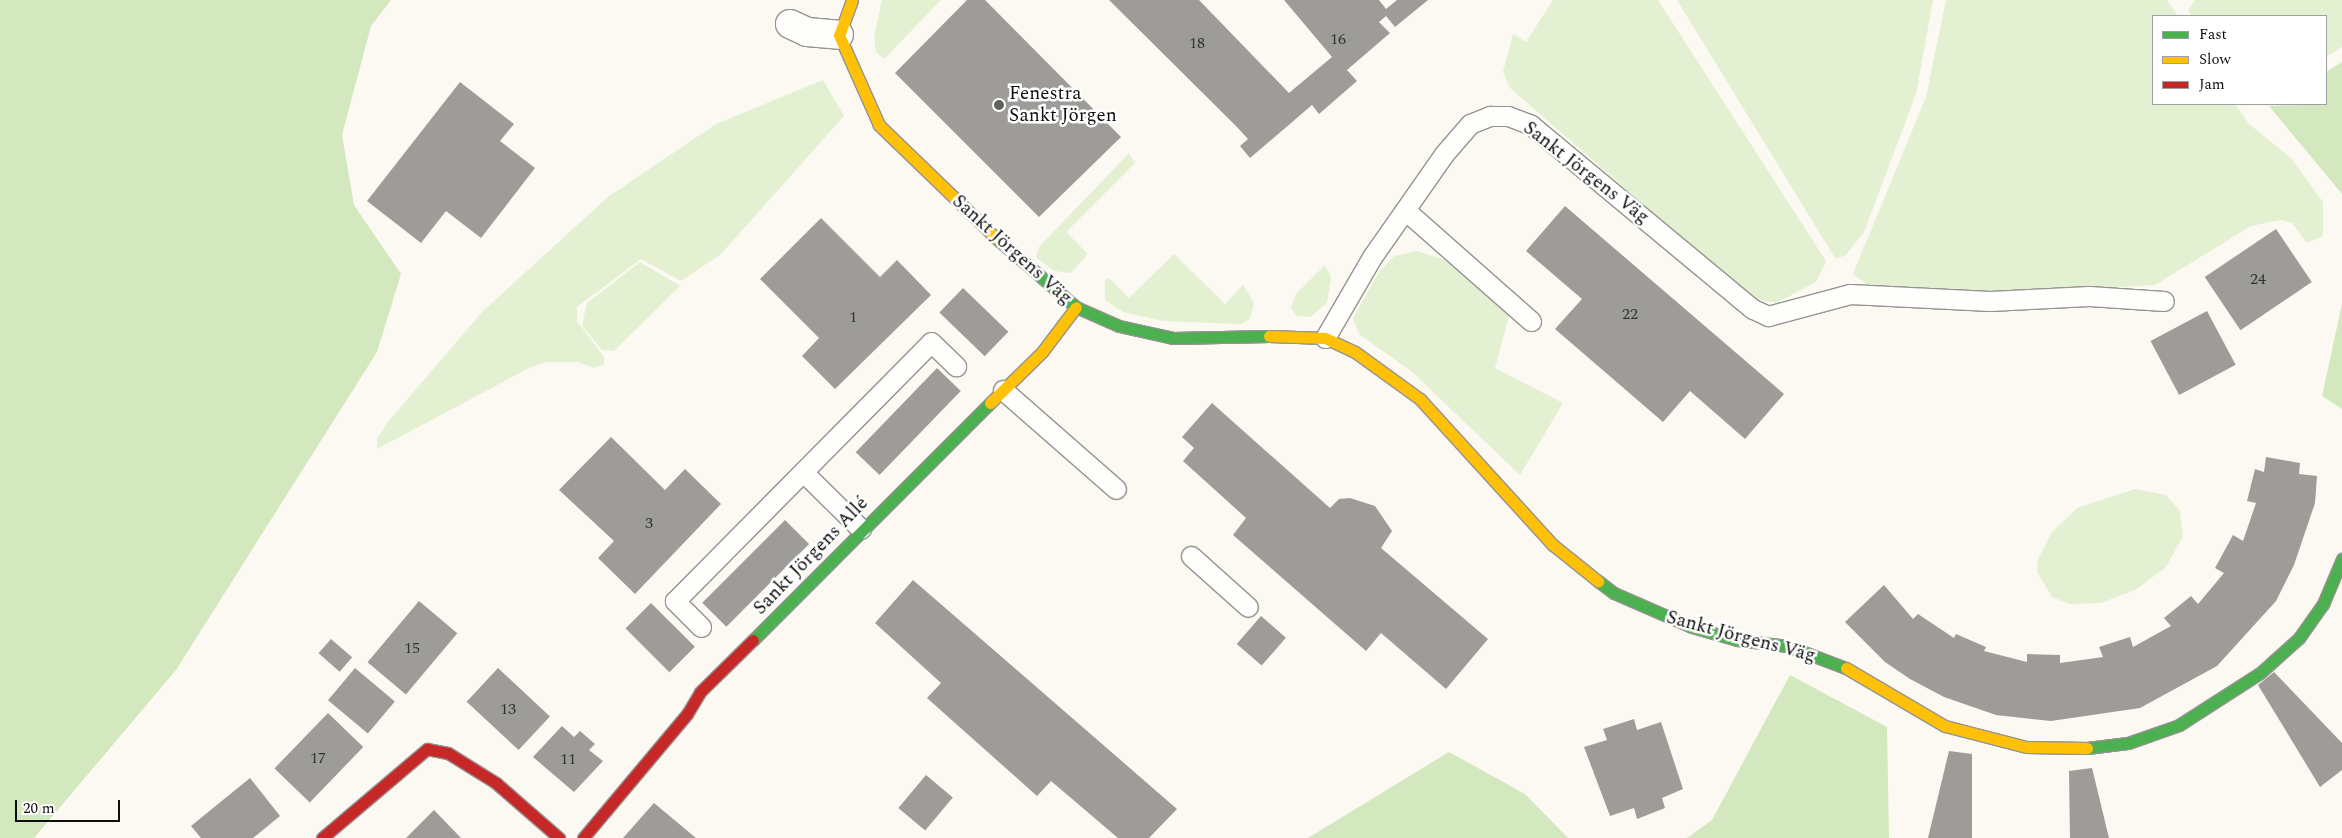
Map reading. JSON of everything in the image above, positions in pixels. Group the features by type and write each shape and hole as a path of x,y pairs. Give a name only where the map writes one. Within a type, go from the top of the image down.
{"street":[{"path":"790,24 839,35 852,0"},
{"name":"Sankt Jörgens Väg","path":"839,35 879,125 999,241 1076,307 1119,326 1173,338 1325,338 1355,352 1420,399 1553,545 1614,592 1692,627 1737,640 1788,646 1854,671 1945,726 1988,740 2078,750 2128,743 2180,726 2260,673 2299,638 2322,604 2342,559"},
{"name":"Sankt Jörgens Allé","path":"583,838 687,714 700,692 861,529 1042,352 1076,307"},
{"path":"322,838 428,749 448,753 496,784 559,838"}],"lane":[{"name":"Sankt Jörgens Väg","path":"1325,338 1405,210 1470,124 1490,116 1508,116 1531,125 1753,309 1768,316 1850,294 1990,301 2089,296 2164,301"},
{"path":"1405,210 1531,321"},
{"path":"701,627 675,601 931,342 956,366"},
{"path":"1003,390 1116,489"},
{"path":"803,472 861,529"},
{"path":"1190,556 1248,607"}],"green space":[{"path":"0,0 391,0 371,26 342,135 354,205 401,274 377,352 176,670 34,838 0,838"},
{"path":"882,0 941,0 884,59 876,52 874,37"},
{"path":"1553,0 1658,0 1826,261 1816,282 1776,303 1751,298 1510,88 1503,72 1513,34 1526,42"},
{"path":"1677,0 1933,0 1916,94 1864,232 1845,256 1835,258"},
{"path":"1946,0 2167,0 2177,15 2152,15 2152,105 2236,105 2249,124 2291,158 2323,202 2323,236 2307,243 2292,223 2281,220 2251,226 2155,285 2019,293 1868,285 1853,274 1926,97"},
{"path":"2195,0 2342,0 2342,47 2327,56 2327,15 2190,15 2188,10"},
{"path":"2342,62 2342,194 2269,106 2327,105 2327,71"},
{"path":"823,80 844,116 721,254 681,281 641,259 577,307 577,321 604,357 604,364 594,368 578,362 547,362 529,368 377,449 377,439 387,423 483,311 608,197 716,124"},
{"path":"1129,153 1135,163 1066,232 1088,254 1071,273 1054,271 1036,257 1039,247"},
{"path":"1417,251 1451,262 1509,316 1495,368 1563,403 1520,475 1411,371 1359,334 1353,318 1379,272 1394,256"},
{"path":"1174,254 1225,304 1243,285 1254,303 1250,319 1241,324 1163,321 1123,312 1105,300 1105,280 1109,278 1129,298"},
{"path":"640,262 680,286 614,351 602,350 582,326 587,303"},
{"path":"1325,265 1331,277 1327,303 1310,317 1296,316 1291,307 1296,294"},
{"path":"2342,304 2342,409 2322,396"},
{"path":"2135,489 2166,495 2180,511 2183,536 2166,567 2137,589 2101,603 2070,604 2052,597 2037,572 2038,559 2052,532 2077,508"},
{"path":"1790,675 1887,727 1889,838 1687,838 1712,820"},
{"path":"1449,752 1525,794 1568,838 1308,838"}],"building":[{"path":"967,0 985,0 1121,137 1039,217 895,73"},
{"path":"1109,0 1199,0 1289,93 1332,57 1284,0 1379,0 1386,9 1397,0 1428,0 1395,27 1386,16 1379,22 1390,33 1347,70 1357,81 1319,114 1312,105 1250,158 1240,146 1248,139"},
{"path":"460,82 514,124 500,141 535,168 481,238 446,211 421,243 367,201"},
{"path":"1565,206 1784,394 1745,439 1690,391 1663,422 1555,329 1582,299 1526,251"},
{"path":"821,218 880,277 897,260 931,295 835,389 802,356 819,338 760,279"},
{"path":"2276,229 2312,282 2240,330 2205,277"},
{"path":"963,288 1008,332 985,356 939,312"},
{"path":"2207,311 2236,365 2179,395 2150,341"},
{"path":"937,368 961,391 879,475 856,452"},
{"path":"1212,403 1330,508 1339,499 1350,498 1375,506 1392,531 1381,548 1488,639 1446,689 1381,633 1366,651 1233,535 1246,518 1183,461 1194,448 1182,437"},
{"path":"611,437 665,490 685,469 721,504 635,594 598,558 614,541 559,490"},
{"path":"2266,457 2300,463 2299,474 2317,476 2315,503 2294,565 2276,601 2217,666 2140,708 2051,721 1996,715 1944,697 1910,679 1885,662 1845,622 1884,585 1913,619 1918,614 1954,638 1956,634 1986,647 1984,651 2027,662 2027,654 2060,655 2060,663 2103,657 2099,647 2130,637 2133,647 2171,626 2164,618 2191,596 2198,604 2224,573 2215,568 2233,535 2243,541 2256,503 2247,501 2255,469 2264,472"},
{"path":"785,520 809,544 726,627 702,603"},
{"path":"913,580 1177,809 1149,838 1118,838 1051,781 1037,796 927,698 941,683 875,623"},
{"path":"419,601 457,633 406,694 368,662"},
{"path":"651,603 695,647 669,672 626,628"},
{"path":"1261,616 1286,638 1262,666 1237,644"},
{"path":"331,639 352,657 340,672 319,653"},
{"path":"355,668 395,701 368,734 328,700"},
{"path":"498,668 550,716 519,750 467,702"},
{"path":"2274,672 2342,743 2342,770 2320,787 2258,685"},
{"path":"328,713 363,747 310,802 275,768"},
{"path":"1634,719 1637,730 1661,722 1683,789 1662,798 1665,808 1637,819 1634,808 1610,816 1584,747 1607,740 1603,729"},
{"path":"562,726 574,737 580,731 595,744 589,750 603,761 574,792 533,757"},
{"path":"1949,751 1972,754 1972,838 1928,838"},
{"path":"2092,768 2109,838 2070,838 2069,771"},
{"path":"926,775 953,797 925,830 898,808"},
{"path":"250,778 280,816 253,838 201,838 191,826"},
{"path":"654,803 696,838 623,838"},
{"path":"434,810 461,838 406,838"}],"traffic: fast":[{"path":"996,238 1076,307 1119,326 1173,338 1269,336"},
{"path":"753,640 990,403"},
{"path":"2087,748 2128,743 2179,725 2260,673 2299,638 2323,604 2342,559"},
{"path":"1598,581 1614,593 1692,627 1737,640 1788,646 1846,668"}],"traffic: slow":[{"path":"852,0 839,35 879,125 996,238"},
{"path":"990,403 1042,352 1076,307"},
{"path":"1269,336 1325,338 1355,352 1420,399 1553,545 1598,581"},
{"path":"1846,668 1945,726 2026,747 2087,748"}],"traffic: jam":[{"path":"583,838 687,714 700,692 753,640"},
{"path":"322,838 427,749 448,753 496,783 559,838"}],"place":[{"name":"Fenestra Sankt Jörgen","path":"999,105"}]}
